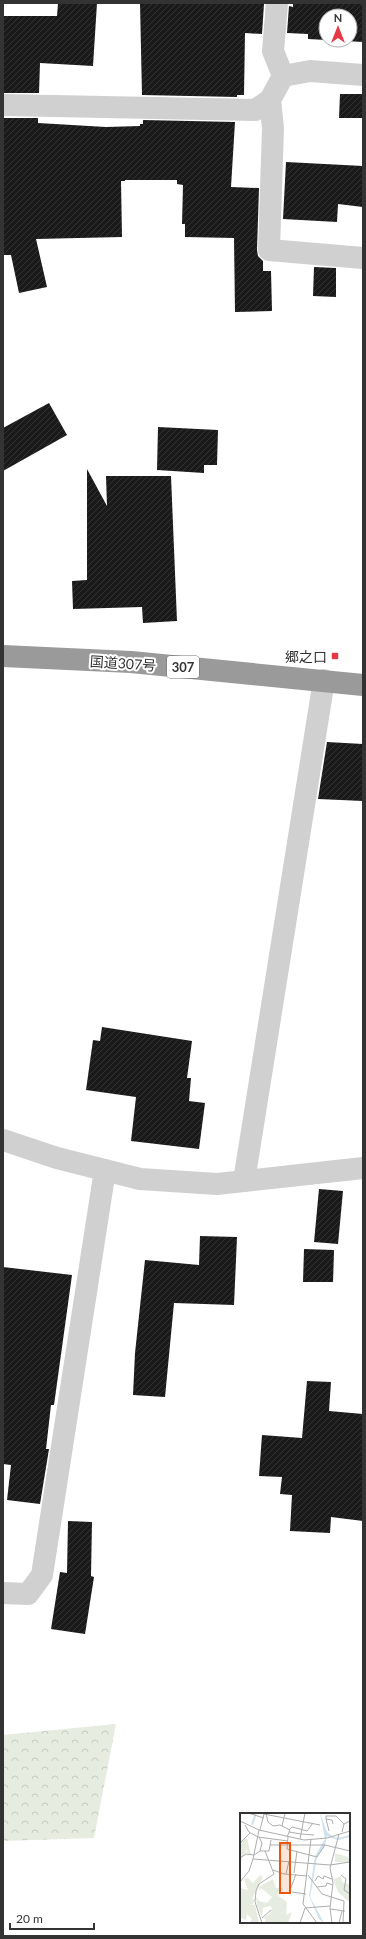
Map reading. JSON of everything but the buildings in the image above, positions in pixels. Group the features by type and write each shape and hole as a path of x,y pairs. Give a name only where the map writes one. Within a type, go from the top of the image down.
{"highway":[{"name":"国道307号","path":"3,656 131,662 363,685"}],"street":[{"path":"277,3 273,52 283,76"},
{"path":"283,76 310,71 363,75"},
{"path":"3,105 255,110 270,100 283,76"},
{"path":"270,100 273,128 269,250 363,258"},
{"path":"244,1181 324,680"},
{"path":"3,1140 57,1158 140,1179 217,1184 363,1168"},
{"path":"3,1593 28,1594 42,1575 105,1170"}],"green space":[{"path":"116,1724 94,1838 3,1841 3,1735"}],"place":[{"name":"郷之口","path":"335,656"}]}
